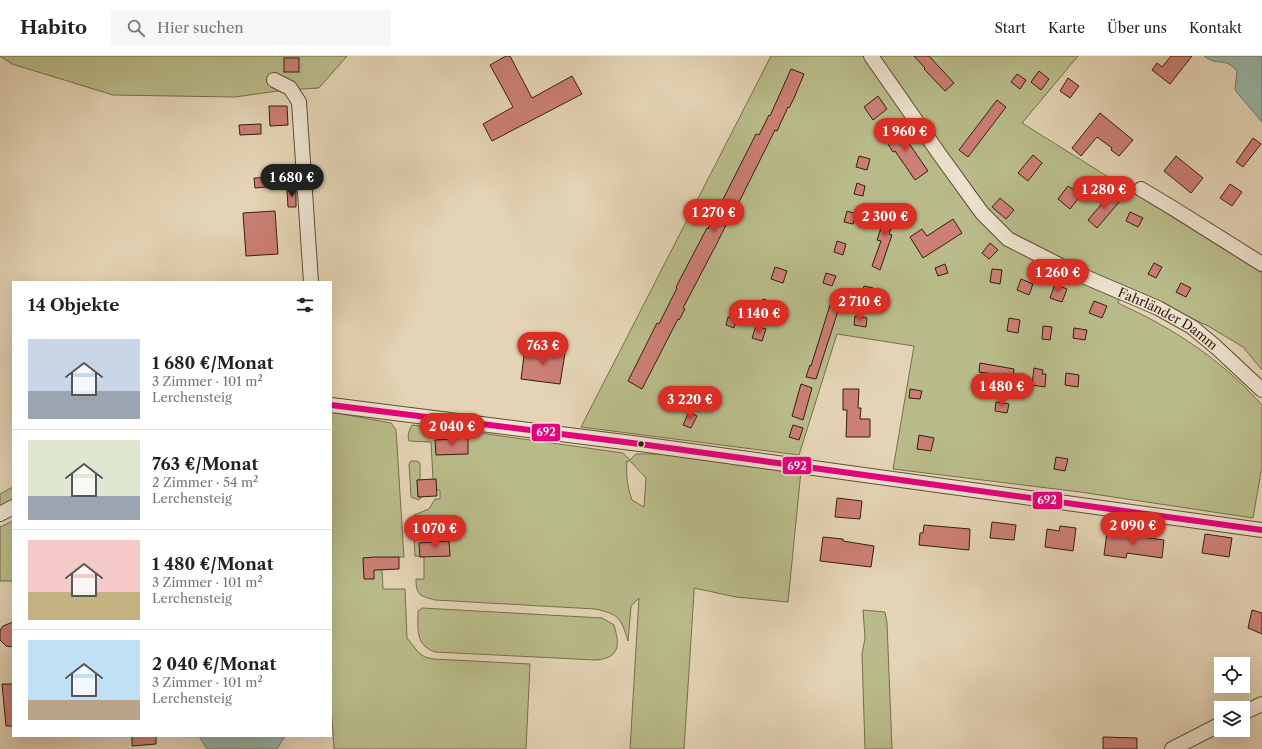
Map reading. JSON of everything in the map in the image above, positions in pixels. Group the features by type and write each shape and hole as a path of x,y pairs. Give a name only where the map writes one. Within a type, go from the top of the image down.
{"street":[{"name":"Fahrländer Damm","path":"871,56 977,207 1008,239 1069,270 1158,308 1192,327 1262,390"},
{"path":"274,80 290,88 299,102 311,281"},
{"path":"1141,189 1262,264"},
{"path":"332,405 640,444 1262,530"},
{"path":"0,514 12,508"},
{"path":"1250,710 1262,704"},
{"path":"1172,749 1214,728"}],"green space":[{"path":"0,56 347,56 319,88 285,90 235,97 113,95 12,64"},
{"path":"771,56 1078,56 1022,123 1262,273 1262,370 1243,347 1208,326 1124,287 1118,303 1142,314 1185,339 1213,359 1239,381 1262,405 1262,472 1253,518 1080,492 893,469 914,346 837,334 799,455 581,427"},
{"path":"332,412 391,423 396,430 404,557 378,558 382,569 383,589 405,589 407,638 419,653 425,657 433,659 530,664 526,749 334,749 332,719"},
{"path":"412,425 623,453 630,460 636,454 661,454 801,471 788,602 736,597 694,588 684,749 630,749 639,598 631,606 628,641 618,618 609,613 595,609 435,600 422,596 418,592 416,579 424,579 424,557 415,556 413,518 414,515 429,509 435,499 440,499 440,490 437,490 433,479 431,442 409,441 408,435","holes":["627,461 630,461 646,478 644,507 632,500 630,495 627,471"]},
{"path":"411,461 417,461 420,463 420,480 417,480 418,497 422,497 419,500 411,497 409,464"},
{"path":"12,488 12,503 0,509 0,494"},
{"path":"12,521 12,581 0,581 0,527"},
{"path":"422,608 602,618 614,625 617,644 614,653 604,659 596,660 435,652 424,645 419,636 418,611"},
{"path":"863,610 885,612 887,623 892,749 865,749 862,654 865,638"}],"shaded area":[{"path":"1204,56 1262,56 1262,122 1235,90 1237,71 1228,64 1213,61"},
{"path":"200,737 284,737 277,749 207,749"}],"building":[{"path":"506,56 510,56 532,98 572,76 582,94 492,141 483,124 513,107 490,65"},
{"path":"914,56 929,56 954,83 945,91"},
{"path":"1171,56 1192,56 1170,84 1152,70 1157,63 1162,67"},
{"path":"284,58 299,58 299,72 284,72"},
{"path":"791,69 804,74 794,98 789,108 788,107 777,131 775,130 728,224 727,223 683,308 685,309 679,320 678,319 642,389 628,381 657,323 659,324 677,288 676,287 707,228 708,229 756,134 759,135 769,115 770,116"},
{"path":"1039,71 1049,79 1041,90 1031,82"},
{"path":"1017,74 1026,80 1020,89 1011,82"},
{"path":"1068,78 1079,86 1070,98 1060,91"},
{"path":"878,96 887,109 873,120 864,107"},
{"path":"997,100 1006,107 968,157 959,150"},
{"path":"269,106 287,106 288,125 270,126"},
{"path":"1100,113 1133,140 1119,156 1111,150 1112,148 1097,137 1081,156 1072,148"},
{"path":"261,124 261,134 240,135 239,125"},
{"path":"897,126 928,171 915,180 895,151 893,152 879,130 887,132"},
{"path":"1253,138 1261,144 1243,167 1236,162"},
{"path":"1033,155 1042,163 1028,181 1018,173"},
{"path":"859,156 870,159 867,170 856,167"},
{"path":"1176,156 1203,178 1191,193 1164,171"},
{"path":"280,177 280,186 255,188 254,178"},
{"path":"857,183 865,186 863,196 854,194"},
{"path":"1230,184 1242,192 1232,206 1220,198"},
{"path":"1068,186 1081,195 1070,209 1058,199"},
{"path":"296,189 296,207 288,207 287,190"},
{"path":"1111,193 1120,201 1097,228 1088,220"},
{"path":"1000,198 1014,210 1006,219 992,207"},
{"path":"889,205 898,208 889,234 892,235 880,270 872,266 881,241 877,240"},
{"path":"275,211 278,254 246,256 243,213"},
{"path":"847,211 856,214 853,224 844,222"},
{"path":"1130,212 1143,218 1138,227 1126,221"},
{"path":"953,219 962,233 923,258 910,237 922,229 927,236"},
{"path":"837,241 846,244 843,255 834,252"},
{"path":"990,243 998,250 989,259 982,253"},
{"path":"1154,263 1162,267 1156,278 1148,274"},
{"path":"945,264 948,273 938,276 935,268"},
{"path":"775,267 787,271 783,283 771,279"},
{"path":"992,269 1002,270 1000,284 990,282"},
{"path":"826,273 836,276 832,286 823,283"},
{"path":"1021,279 1033,284 1029,295 1017,290"},
{"path":"1181,283 1191,288 1186,297 1176,292"},
{"path":"1055,284 1067,289 1062,302 1050,298"},
{"path":"864,286 873,288 870,298 861,296"},
{"path":"763,299 775,303 772,313 760,309"},
{"path":"1094,301 1107,306 1102,318 1089,313"},
{"path":"830,305 839,308 816,379 806,377 810,365 811,366"},
{"path":"855,316 867,318 866,327 854,325"},
{"path":"728,317 737,319 734,328 726,325"},
{"path":"1009,318 1020,320 1018,333 1007,331"},
{"path":"756,326 766,329 762,341 752,338"},
{"path":"1043,326 1052,327 1050,340 1042,339"},
{"path":"1074,328 1087,330 1085,340 1073,338"},
{"path":"525,348 565,353 560,384 521,379"},
{"path":"980,363 1014,369 1012,382 999,379 1000,375 979,372"},
{"path":"1034,368 1043,370 1042,374 1046,374 1045,387 1032,385"},
{"path":"1066,373 1079,375 1078,387 1065,385"},
{"path":"801,384 812,388 803,420 792,416"},
{"path":"843,389 859,389 858,408 861,408 860,419 870,419 870,437 846,437 847,410 843,410"},
{"path":"910,389 922,391 920,399 909,398"},
{"path":"996,402 1009,404 1007,413 995,411"},
{"path":"689,412 697,416 691,428 683,425"},
{"path":"793,425 803,428 799,440 789,437"},
{"path":"919,435 934,438 931,451 917,449"},
{"path":"468,438 468,454 436,455 435,440"},
{"path":"1056,457 1068,459 1065,471 1054,469"},
{"path":"436,479 437,496 418,497 417,480"},
{"path":"837,498 862,501 860,519 835,517"},
{"path":"992,522 1016,525 1014,540 990,538"},
{"path":"924,525 970,529 969,550 919,545 920,533 923,533"},
{"path":"1060,526 1076,528 1073,551 1045,547 1047,529 1059,531"},
{"path":"1107,532 1164,540 1162,558 1127,553 1126,558 1104,555"},
{"path":"1205,534 1232,538 1229,557 1202,553"},
{"path":"823,537 843,539 843,541 874,546 871,567 820,561"},
{"path":"449,541 450,556 420,557 419,543"},
{"path":"399,557 399,569 374,570 374,579 364,579 363,558"},
{"path":"1252,610 1262,613 1262,634 1248,628"},
{"path":"12,622 12,647 6,646 0,640 0,630 3,626"},
{"path":"2,684 12,684 12,726 6,726"},
{"path":"132,737 156,737 156,744 132,746"},
{"path":"1103,737 1137,738 1137,749 1103,749"}],"transit line":[{"name":"692","path":"332,405 640,444 1262,530"}]}
